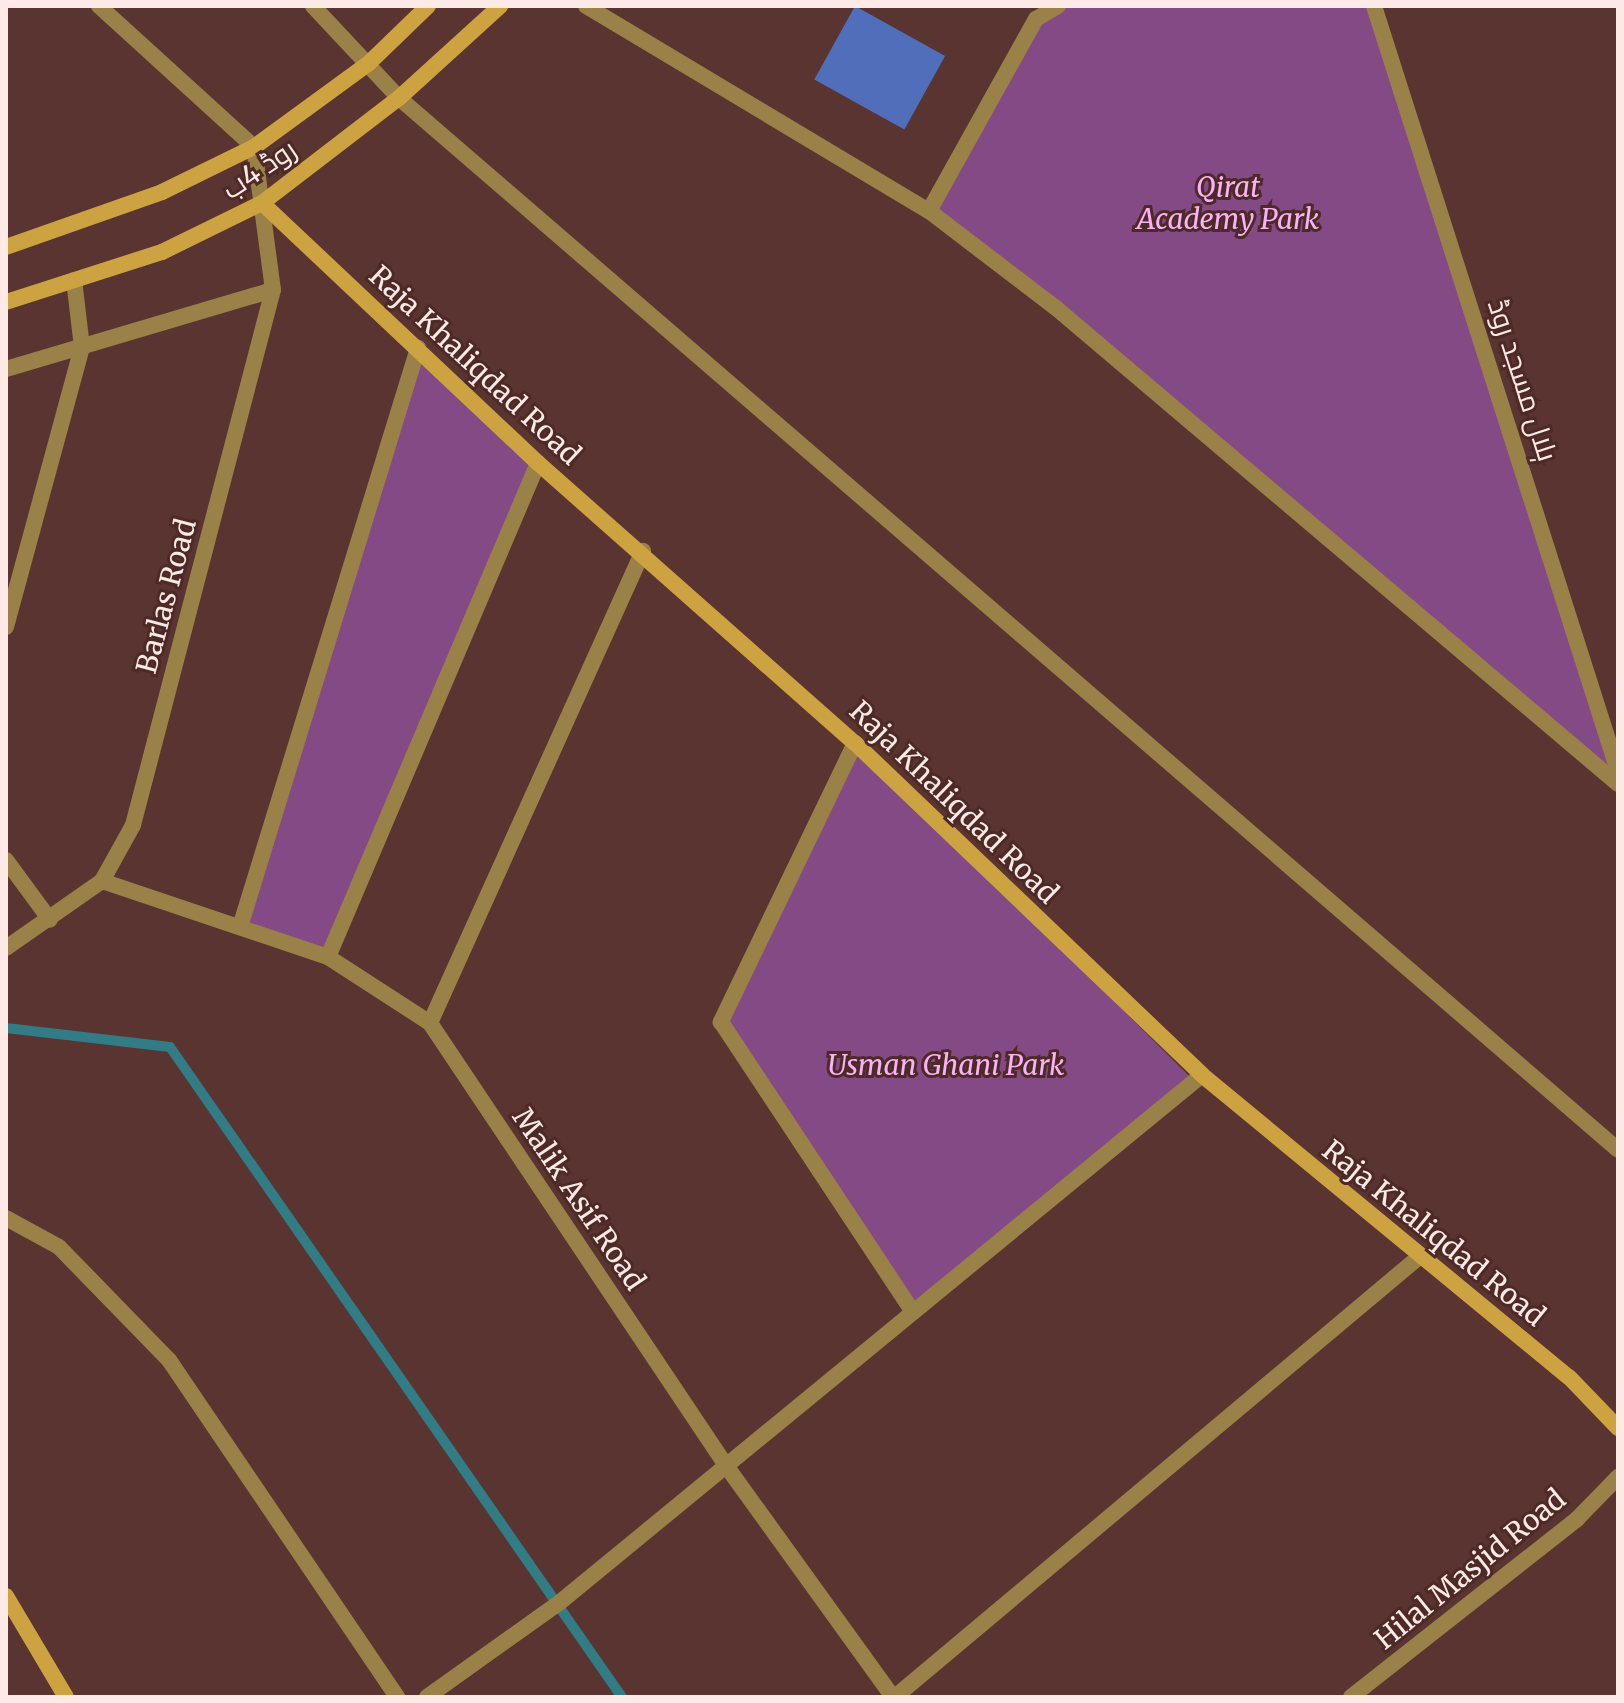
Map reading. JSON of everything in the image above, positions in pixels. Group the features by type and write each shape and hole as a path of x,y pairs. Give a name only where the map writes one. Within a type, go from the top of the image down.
{"street":[{"path":"99,6 254,147"},
{"path":"313,6 399,98 1618,1150"},
{"name":"روڈ 4ب","path":"6,247 162,192 254,147 369,63 428,6"},
{"name":"روڈ 4ب","path":"6,302 162,252 262,203 399,98 500,6"},
{"path":"586,6 929,211 1056,308 1618,784"},
{"path":"929,211 1036,19 1058,6"},
{"name":"ہلال مسجد روڈ","path":"1374,6 1618,771"},
{"name":"Barlas Road","path":"6,948 102,881 133,825 273,290 254,147"},
{"name":"Raja Khaliqdad Road","path":"262,203 538,463 643,551 855,743 1202,1075 1419,1257 1569,1377 1618,1428"},
{"path":"6,627 9,602 82,347 74,280"},
{"path":"6,369 273,290"},
{"path":"240,927 418,348"},
{"path":"328,957 538,463"},
{"path":"430,1023 643,551"},
{"path":"855,743 721,1022 911,1309"},
{"path":"6,860 50,920"},
{"name":"Malik Asif Road","path":"102,881 328,957 430,1023 727,1467 894,1697"},
{"path":"427,1697 727,1467 911,1309 1202,1075"},
{"path":"6,1218 59,1247 169,1360 397,1697"},
{"path":"894,1697 1419,1257"},
{"name":"Hilal Masjid Road","path":"1351,1697 1577,1519 1618,1477"},
{"path":"6,1596 66,1697"}],"green space":[{"name":"Qirat Academy Park","path":"1058,6 1373,6 1618,775 929,211 1036,19"},
{"path":"418,348 538,463 328,957 240,927"},
{"name":"Usman Ghani Park","path":"855,743 1190,1077 911,1309 721,1022"}],"building":[{"path":"855,6 945,56 904,129 814,79"}],"waterway":[{"path":"6,1028 170,1047 622,1697"}]}
